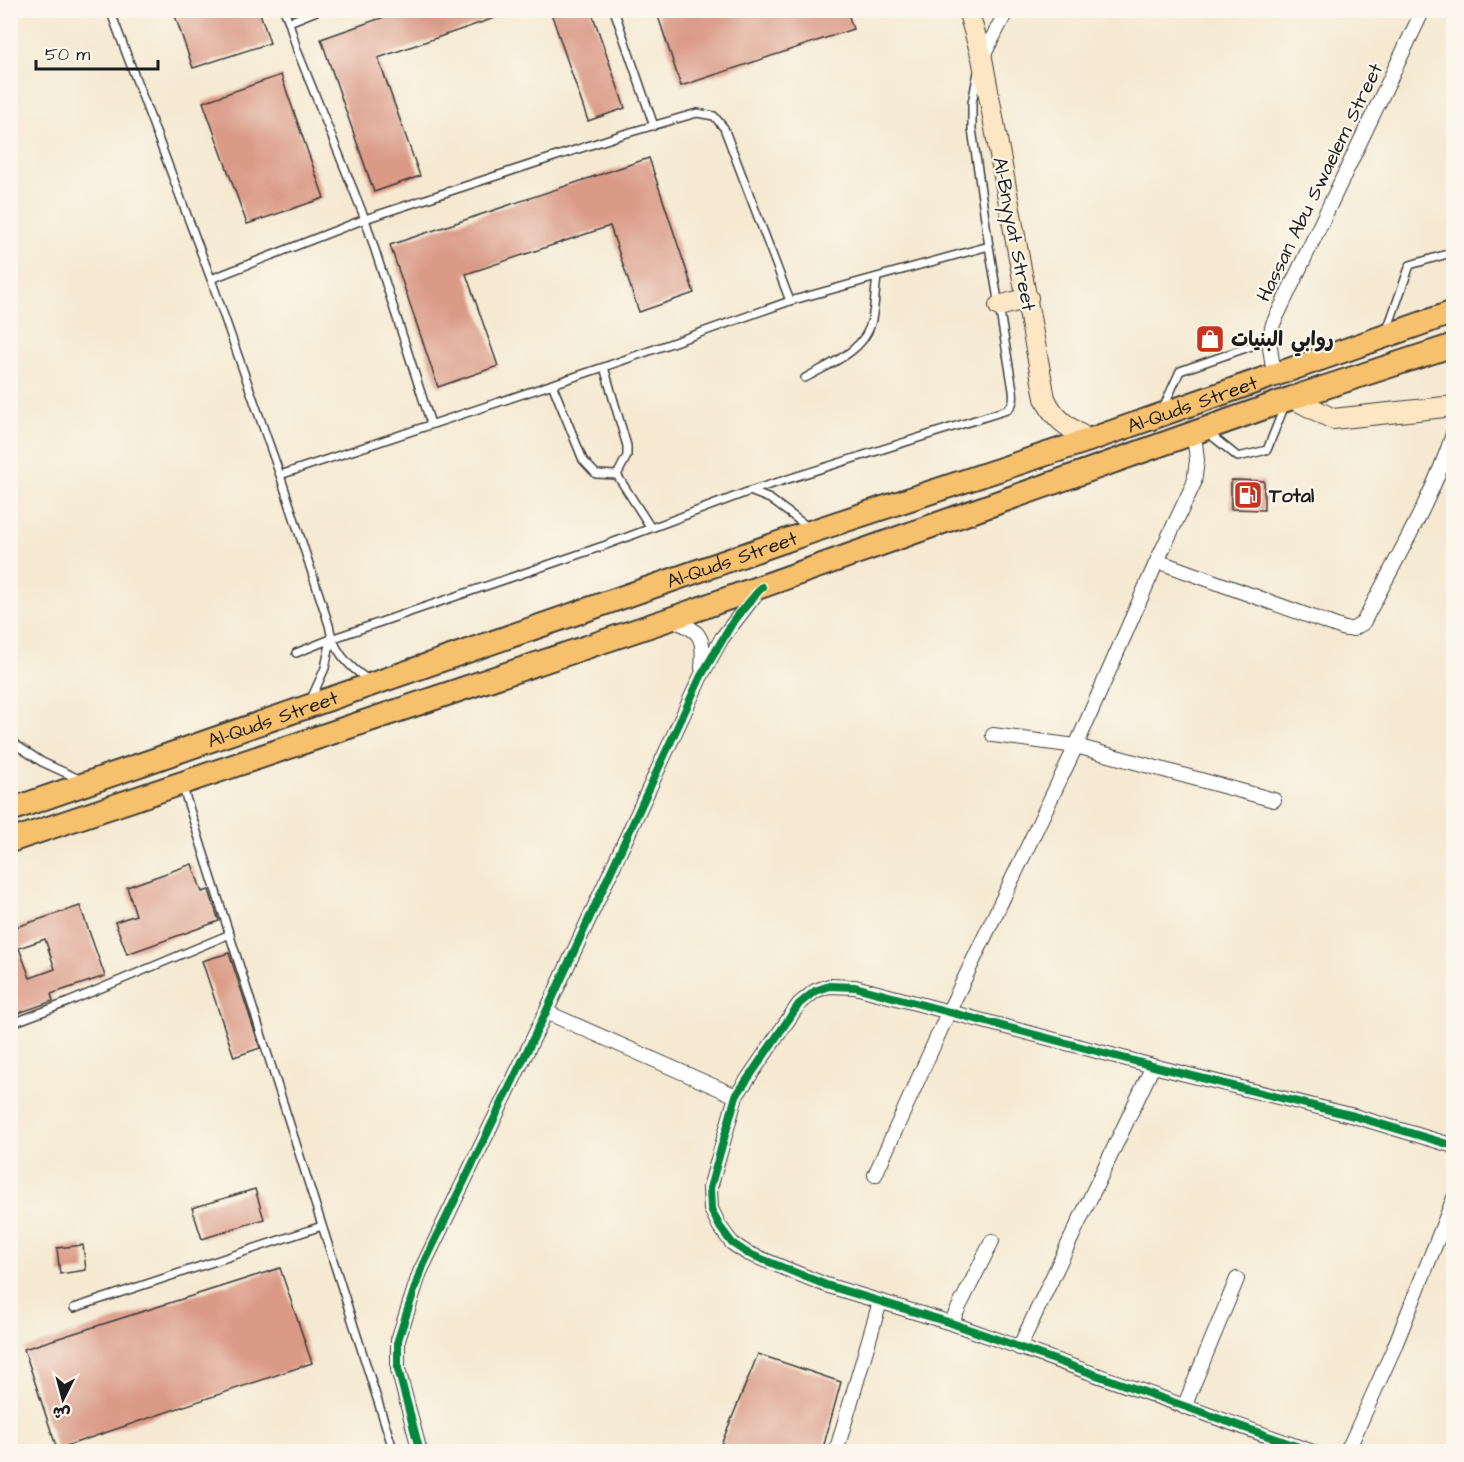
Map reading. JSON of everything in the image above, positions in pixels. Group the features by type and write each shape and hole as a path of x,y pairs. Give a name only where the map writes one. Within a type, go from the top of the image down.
{"highway":[{"name":"Al-Quds Street","path":"10,810 813,531 1089,440 1454,312"},
{"name":"Al-Quds Street","path":"10,841 670,619 1289,399 1453,346"}],"main road":[{"name":"Al-Bnyyat Street","path":"968,10 982,58 1045,398 1056,418 1089,440"},
{"path":"999,306 1028,298"},
{"path":"1289,399 1334,419 1454,406"}],"street":[{"path":"982,58 1007,10"},
{"name":"Hassan Abu Swaelem Street","path":"1274,375 1269,340 1273,324 1423,10"},
{"path":"1157,561 1345,629 1358,627 1363,623 1426,500 1454,431"},
{"path":"875,1175 948,1013 1076,746 1157,561 1194,483 1200,432"},
{"path":"420,1452 398,1369 398,1340 420,1272 546,1012 701,676 734,620 762,587"},
{"path":"670,619 691,627 701,638 704,653 701,676"},
{"path":"993,735 1076,746 1274,800"},
{"path":"1313,1452 951,1323 826,1285 747,1253 732,1243 720,1227 711,1209 710,1188 736,1096 799,1004 815,991 829,986 855,987 1153,1066 1354,1116 1454,1146"},
{"path":"546,1012 736,1096"},
{"path":"1019,1347 1153,1066"},
{"path":"1364,1452 1348,1449 1394,1348 1454,1198"},
{"path":"951,1323 992,1241"},
{"path":"1184,1407 1237,1279"},
{"path":"836,1452 880,1302"}],"lane":[{"path":"110,10 211,279 280,475 331,639 342,658 350,666 377,684"},
{"path":"284,10 297,50 365,219 431,424"},
{"path":"289,22 319,10"},
{"path":"614,10 654,126"},
{"path":"296,653 606,545 750,491 1007,410 1014,399 989,246 971,112 982,58"},
{"path":"211,279 365,219 698,113 714,116 724,128 790,301"},
{"path":"280,475 604,367 790,301 989,246"},
{"path":"1384,336 1410,266 1454,252"},
{"path":"805,378 849,353 862,341 872,318 876,277"},
{"path":"1159,415 1180,371 1269,340"},
{"path":"604,367 627,446 627,456 617,475"},
{"path":"552,384 583,460 596,474 617,475"},
{"path":"1200,432 1238,457 1267,450 1289,399"},
{"path":"617,475 651,528"},
{"path":"750,491 770,499 813,531"},
{"path":"306,708 320,682 331,639"},
{"path":"10,741 42,762 90,783"},
{"path":"182,785 394,1452"},
{"path":"10,1024 230,934"},
{"path":"74,1308 322,1226"}],"building":[{"path":"173,10 259,10 270,43 193,68"},
{"path":"404,10 508,10 509,13 378,58 420,176 374,192 321,39"},
{"path":"550,10 591,10 625,108 588,121"},
{"path":"656,10 847,10 853,29 681,86"},
{"path":"281,75 324,198 247,224 203,102"},
{"path":"649,158 694,293 639,312 610,226 466,274 498,366 438,387 390,245"},
{"name":"Total","path":"1231,480 1264,481 1264,510 1231,509"},
{"path":"192,864 202,892 209,890 219,921 127,954 115,922 136,915 127,887"},
{"path":"80,906 105,976 51,994 53,1001 10,1016 10,929","holes":["45,939 55,969 30,978 19,948"]},
{"path":"229,953 260,1048 234,1057 202,961"},
{"path":"255,1189 264,1219 202,1239 192,1208"},
{"path":"83,1245 86,1270 60,1274 57,1248"},
{"path":"280,1268 312,1363 57,1449 24,1349"},
{"path":"758,1354 841,1382 822,1452 718,1452"}],"cycle path":[{"path":"420,1452 398,1369 398,1340 420,1272 546,1012 701,676 734,620 762,587"},
{"path":"1313,1452 951,1323 826,1285 747,1253 732,1243 720,1227 711,1209 710,1188 736,1096 799,1004 815,991 829,986 855,987 1153,1066 1354,1116 1454,1146"}],"place":[{"name":"روابي البنيات","path":"1210,339"},
{"name":"Total","path":"1248,495"}]}
